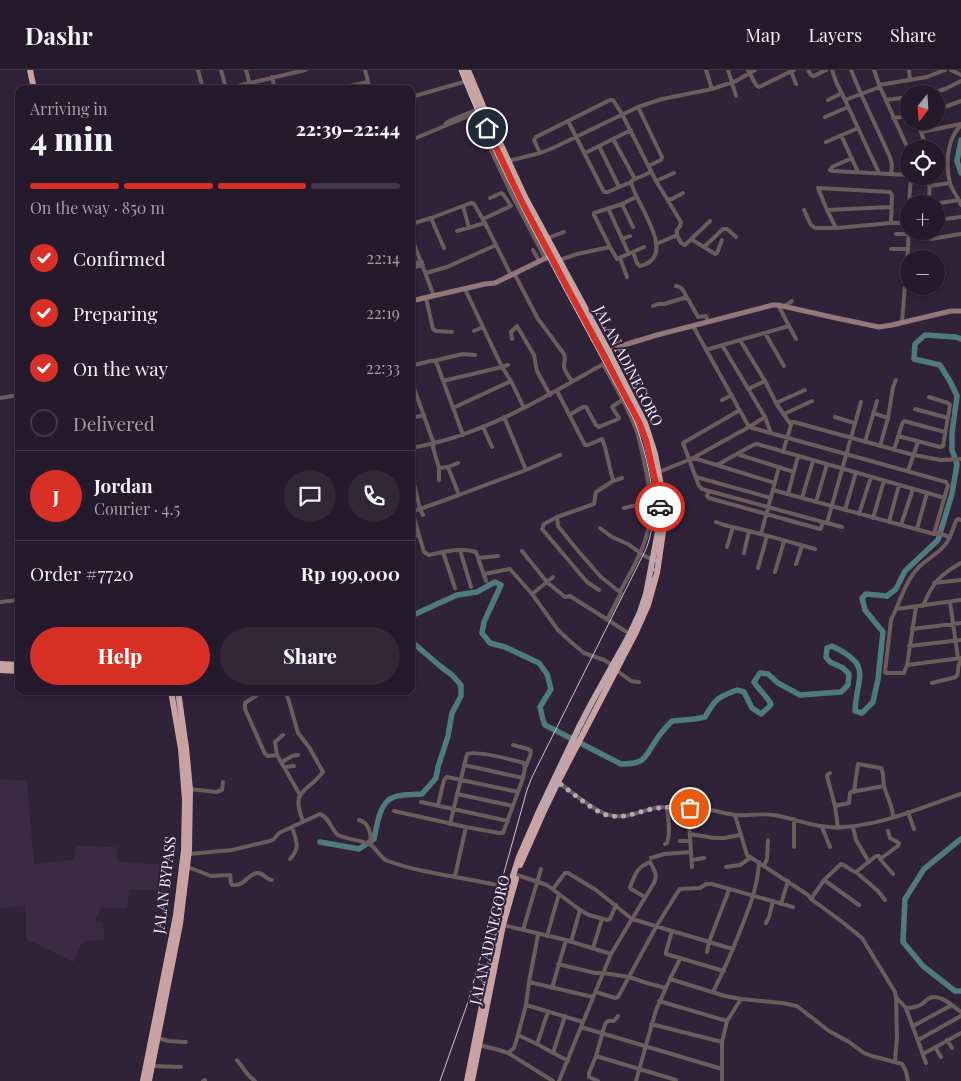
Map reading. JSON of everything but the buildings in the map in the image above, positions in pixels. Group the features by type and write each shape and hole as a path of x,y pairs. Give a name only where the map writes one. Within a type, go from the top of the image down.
{"highway":[{"path":"26,70 29,85"},
{"path":"30,70 33,85"},
{"path":"462,70 477,111 547,257 606,363 628,397 646,440 660,501 660,516 654,560 646,594 626,645"},
{"name":"JALAN ADINEGORO","path":"468,70 525,197 609,352 628,397 645,422 659,472 664,501 664,524 656,573 648,605 582,729 519,857 497,930 470,1078"},
{"path":"0,664 15,665"},
{"path":"0,670 15,671"},
{"name":"JALAN BYPASS","path":"143,1081 176,914 183,861 185,800 182,749 171,695"},
{"name":"JALAN BYPASS","path":"149,1081 180,924 189,854 190,789 179,695"},
{"name":"JALAN ADINEGORO","path":"470,1078 479,1046 503,925 517,875 542,810 558,782 571,751"}],"street":[{"path":"198,70 202,85"},
{"path":"221,70 224,85"},
{"path":"246,70 249,82"},
{"path":"239,85 292,71 305,70"},
{"path":"365,70 369,85"},
{"path":"706,70 712,89"},
{"path":"728,70 736,96"},
{"path":"508,161 540,153 576,138 638,107 662,99 712,89 755,70"},
{"path":"808,70 814,76 826,70"},
{"path":"832,70 879,173"},
{"path":"851,70 890,157 892,165 891,174"},
{"path":"874,70 904,140"},
{"path":"909,70 910,80"},
{"path":"846,100 880,86 927,77 945,70"},
{"path":"952,70 961,75"},
{"path":"748,72 759,87 792,71 796,84"},
{"path":"272,77 274,85"},
{"path":"415,96 466,81"},
{"path":"945,89 961,81"},
{"path":"355,85 368,82"},
{"path":"828,100 842,93"},
{"path":"886,100 900,98"},
{"path":"540,153 534,140 536,137 611,99 614,100 651,172 680,222 677,236 681,243 686,244 710,221"},
{"path":"945,107 961,101"},
{"path":"638,107 662,157 648,166"},
{"path":"825,116 848,107"},
{"path":"415,138 444,126 449,121 477,111"},
{"path":"467,115 477,111"},
{"path":"894,118 900,117"},
{"path":"568,121 604,192 620,187 651,172"},
{"path":"924,140 921,132 961,124"},
{"path":"945,203 960,202 950,183 947,161 954,134 961,124"},
{"path":"826,142 858,128"},
{"path":"585,153 631,130"},
{"path":"841,134 858,172"},
{"path":"608,208 622,238 638,265 643,266 654,258 656,255 656,244 654,230 636,197 633,181 613,139"},
{"path":"599,146 620,187"},
{"path":"852,158 830,169 833,171 900,175"},
{"path":"656,181 674,173"},
{"path":"929,195 929,186 950,183"},
{"path":"815,184 836,228"},
{"path":"818,188 887,191 891,194 891,223"},
{"path":"457,231 469,228 511,206 501,193 490,198"},
{"path":"667,199 672,199 683,193"},
{"path":"636,197 622,204 595,211 594,215 616,258 644,247"},
{"path":"415,223 471,203 474,204 538,319 564,354 565,370 572,382"},
{"path":"622,204 633,228"},
{"path":"463,206 469,228"},
{"path":"827,210 891,207"},
{"path":"804,210 813,227 836,228 900,223"},
{"path":"945,219 961,217"},
{"path":"431,218 444,248"},
{"path":"704,247 723,229 727,229 736,237"},
{"path":"548,238 564,232"},
{"path":"945,237 961,234"},
{"path":"622,238 630,236"},
{"path":"656,244 677,236"},
{"path":"691,239 714,254 716,254 722,240"},
{"path":"891,249 908,249 908,240"},
{"path":"426,273 447,267 496,245"},
{"path":"560,260 577,254 610,247"},
{"path":"415,249 434,296"},
{"path":"533,250 539,261"},
{"path":"415,300 495,283 547,257"},
{"path":"620,258 627,277"},
{"path":"415,262 422,264"},
{"path":"415,267 422,264"},
{"path":"676,286 683,289 698,317 706,316 708,322"},
{"path":"465,289 482,327 500,356 502,367 524,408"},
{"path":"902,322 905,295"},
{"path":"426,298 432,329 452,332"},
{"path":"653,306 687,298"},
{"path":"784,306 792,301"},
{"path":"778,305 796,339"},
{"path":"609,352 624,345 657,335 768,306 784,306 873,326 884,326 951,311 961,311"},
{"path":"512,339 510,332 517,326 534,355 537,371 550,395"},
{"path":"693,326 749,427 948,483 938,534"},
{"path":"706,350 789,326"},
{"path":"474,331 482,327"},
{"path":"765,333 784,366"},
{"path":"740,340 776,403 791,424"},
{"path":"722,345 765,417 771,433"},
{"path":"415,365 463,354 475,355"},
{"path":"433,361 437,364 463,434"},
{"path":"415,447 433,444 483,427 550,395 606,363"},
{"path":"443,381 508,365"},
{"path":"880,446 896,380"},
{"path":"453,408 511,381"},
{"path":"748,389 765,381"},
{"path":"776,403 805,390"},
{"path":"415,391 433,444 439,468 439,480"},
{"path":"557,391 585,445 602,439 613,481"},
{"path":"722,400 732,395"},
{"path":"0,398 15,396"},
{"path":"570,415 586,407 596,425 599,426 618,420 612,407 628,397 646,471 651,502 651,516 646,538 607,620"},
{"path":"898,436 942,447 950,403 929,397"},
{"path":"784,414 812,401"},
{"path":"865,442 877,401"},
{"path":"824,524 861,402"},
{"path":"915,409 948,418"},
{"path":"740,410 683,443 700,488 708,493 768,511 824,524"},
{"path":"873,413 888,418"},
{"path":"415,417 424,415"},
{"path":"504,417 526,470"},
{"path":"659,472 690,460 765,417"},
{"path":"835,417 854,423"},
{"path":"894,450 904,421 945,432"},
{"path":"791,424 794,422 933,459 960,459"},
{"path":"783,452 791,424"},
{"path":"483,427 492,447"},
{"path":"908,471 918,442"},
{"path":"717,465 755,444 945,498"},
{"path":"736,454 794,472"},
{"path":"415,510 526,470 560,455"},
{"path":"788,494 798,456"},
{"path":"690,460 697,459 775,483"},
{"path":"802,498 813,461"},
{"path":"439,468 458,462"},
{"path":"816,502 827,464"},
{"path":"448,466 459,495"},
{"path":"761,534 779,467"},
{"path":"845,510 856,472"},
{"path":"696,477 771,498"},
{"path":"859,514 870,477"},
{"path":"599,590 581,575 542,529 544,524 557,517 594,504 596,492 613,481 622,478"},
{"path":"873,518 884,480"},
{"path":"889,522 899,485"},
{"path":"415,488 423,515"},
{"path":"901,525 913,489"},
{"path":"773,490 917,530 950,537"},
{"path":"708,493 709,498 842,527"},
{"path":"917,530 927,493"},
{"path":"624,508 651,502"},
{"path":"557,517 558,526 579,552 601,577 620,592"},
{"path":"916,607 907,665 904,672 886,673 891,620 906,587 918,568 945,545 956,521 961,520"},
{"path":"716,522 815,549"},
{"path":"415,524 426,554 473,550 476,552 486,581"},
{"path":"727,547 733,527"},
{"path":"600,528 612,537 633,546 640,553 654,560"},
{"path":"744,553 749,531"},
{"path":"758,568 767,536"},
{"path":"775,572 784,541"},
{"path":"796,564 802,546"},
{"path":"460,550 471,587"},
{"path":"522,551 547,582 565,597 570,596 630,634"},
{"path":"443,552 455,588"},
{"path":"478,558 498,556"},
{"path":"922,606 934,584 951,568 961,563"},
{"path":"484,574 510,569 532,594 558,630 572,643 584,653 604,660 630,680 638,682"},
{"path":"532,594 552,577"},
{"path":"934,584 961,580"},
{"path":"0,602 15,600"},
{"path":"896,609 961,600"},
{"path":"932,683 956,677 958,674 960,659 950,602"},
{"path":"912,629 961,623"},
{"path":"909,646 961,640"},
{"path":"907,665 960,659"},
{"path":"257,695 244,706 265,754 268,756 277,755"},
{"path":"286,695 298,733 323,772 300,795 298,803 303,821"},
{"path":"283,735 274,743 277,755 300,795"},
{"path":"394,811 501,834 505,832 531,750 513,745"},
{"path":"450,824 467,754 472,752 522,762 525,764 525,768"},
{"path":"282,762 298,755"},
{"path":"854,792 859,764 882,768 884,786 893,817"},
{"path":"285,767 294,766"},
{"path":"464,766 523,778"},
{"path":"830,773 827,776 835,806 838,828"},
{"path":"438,805 445,778 518,792"},
{"path":"190,789 216,792 222,790 223,782"},
{"path":"558,782 600,812 620,817 660,807 700,808 735,815 761,814 838,828 853,827 893,817 961,794"},
{"path":"835,806 849,803 850,793 884,786"},
{"path":"457,794 513,806"},
{"path":"421,802 508,820"},
{"path":"665,844 669,840 667,808"},
{"path":"690,808 692,867"},
{"path":"908,812 914,830"},
{"path":"189,854 217,852 252,846 272,840 279,833 318,814 322,814 338,835 370,844 381,857 388,861 420,870 509,888"},
{"path":"735,815 740,835 750,858 808,895 810,899 862,938 895,992 897,1037 894,1061"},
{"path":"359,820 365,822 368,826 370,844"},
{"path":"794,820 794,847"},
{"path":"822,826 830,847"},
{"path":"290,859 297,847 292,827"},
{"path":"455,876 466,827"},
{"path":"853,827 856,840 869,862"},
{"path":"880,859 899,844 890,838 888,830"},
{"path":"690,834 714,838 740,835"},
{"path":"764,866 767,859 768,840"},
{"path":"680,841 690,841"},
{"path":"651,858 664,854 691,852"},
{"path":"856,872 878,856 893,874"},
{"path":"692,860 704,858"},
{"path":"726,867 740,865 750,858"},
{"path":"559,1081 611,954 654,883 657,876 650,862 641,866 634,874 630,887 645,897"},
{"path":"713,992 724,971 754,895 759,862"},
{"path":"810,899 824,880 843,864 849,870 856,872 878,891 885,900"},
{"path":"188,867 211,876 230,875 232,885 239,884 257,873 262,874 268,880 272,880"},
{"path":"522,930 540,869"},
{"path":"553,889 565,873 568,873 596,890 632,919 733,949"},
{"path":"517,875 547,885 580,910 602,919 610,920 616,905"},
{"path":"824,880 859,905"},
{"path":"781,904 788,881"},
{"path":"596,992 617,998 656,926 680,889 700,888 709,884 793,907"},
{"path":"707,952 729,890"},
{"path":"547,936 559,894"},
{"path":"766,923 770,917 772,902"},
{"path":"571,942 580,910"},
{"path":"593,948 602,919"},
{"path":"503,925 538,935 566,940 611,954"},
{"path":"672,932 666,953 680,959 724,971"},
{"path":"508,1054 514,1048 526,1005 538,935"},
{"path":"552,988 566,940"},
{"path":"636,1081 659,1001 680,959"},
{"path":"558,964 595,973 629,977 666,988"},
{"path":"670,979 741,1000 797,1006 829,1031 864,1053 902,1064 908,1081"},
{"path":"529,982 593,997"},
{"path":"896,997 906,1008 926,1063"},
{"path":"906,1008 922,1004 930,997 934,997 940,998 961,1012"},
{"path":"722,1081 722,1042 726,1021 741,1000"},
{"path":"659,1001 726,1021"},
{"path":"526,1005 583,1022"},
{"path":"912,1026 952,1005"},
{"path":"537,1044 548,1012"},
{"path":"553,1053 566,1016"},
{"path":"598,1081 591,1079 589,1076 602,1033 606,1022 614,1021 618,1016"},
{"path":"918,1040 961,1016"},
{"path":"651,1024 722,1042"},
{"path":"581,1027 722,1069"},
{"path":"923,1054 961,1033"},
{"path":"518,1035 568,1061"},
{"path":"158,1038 168,1041 186,1042"},
{"path":"948,1040 952,1048"},
{"path":"479,1046 508,1054 553,1081"},
{"path":"935,1047 941,1057"},
{"path":"596,1056 678,1081"},
{"path":"237,1060 255,1081"},
{"path":"152,1066 181,1067"}],"shaded area":[{"path":"0,779 27,781 34,864 74,860 76,846 116,847 119,862 170,865 168,890 129,890 127,908 101,908 94,921 103,923 105,939 82,942 74,962 26,939 25,906 0,908"}],"waterway":[{"path":"961,140 957,161 961,173"},
{"path":"415,614 457,595 477,592 495,582 501,585 484,622 482,633 490,643 505,647 539,663 547,674 551,689 540,707 545,725 621,764 636,763 644,758 660,734 672,721 705,717 718,699 737,690 744,692 752,708 761,714 771,704 754,682 760,673 768,674 778,683 800,695 841,692 848,685 849,674 843,668 830,662 826,657 827,648 832,646 853,659 858,666 860,672 855,711 862,713 873,702 878,679 883,632 865,610 862,598 866,594 887,596 896,589 905,571 938,540 952,494 957,464 952,450 952,433 957,396 940,365 914,359 915,344 925,335 961,339"},
{"path":"320,842 359,849 374,839 379,815 389,800 400,795 422,794 436,778 448,736 452,713 461,696 461,685 452,675 415,644"},
{"path":"961,839 924,869 905,899 903,942 923,966 955,991 961,991"}],"railway":[{"path":"440,1081 468,1002 527,790 646,549 653,518 652,488 648,467 633,418 519,203 459,70"}],"way so far":[{"path":"660,507 652,572 640,612 592,702 540,809 544,811 558,782 600,812 620,817 660,807 690,808"}],"route":[{"path":"487,128 522,202 640,424 646,440 660,507"}]}
